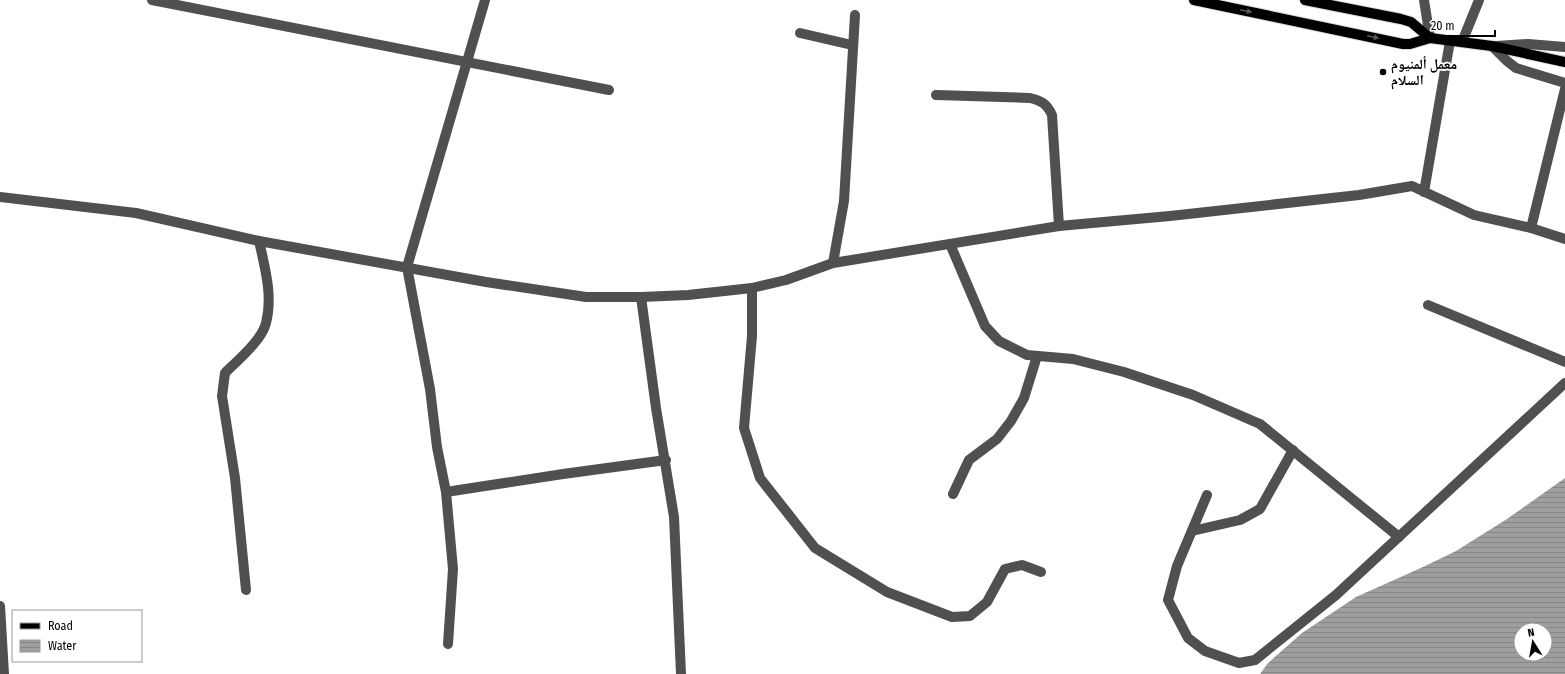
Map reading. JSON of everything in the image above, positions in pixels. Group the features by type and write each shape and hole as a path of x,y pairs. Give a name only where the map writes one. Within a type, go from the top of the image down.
{"main road":[{"path":"1194,0 1403,44 1410,44 1430,38 1492,46 1565,62"},
{"path":"1305,0 1401,18 1411,22 1430,38"}],"street":[{"path":"152,0 609,90"},
{"path":"448,644 453,569 446,492 436,447 430,389 407,267 485,0"},
{"path":"1424,0 1430,38"},
{"path":"1462,42 1479,0"},
{"path":"833,263 844,201 852,45 855,15"},
{"path":"800,33 852,45"},
{"path":"1424,192 1450,41"},
{"path":"1492,46 1528,44 1565,47"},
{"path":"1492,46 1516,68 1565,83"},
{"path":"1531,228 1565,89"},
{"path":"936,95 1030,98 1041,100 1048,106 1052,115 1059,226"},
{"path":"0,197 136,213 259,241 486,282 586,297 641,297 752,288 786,280 833,263 1059,226 1178,216 1351,196 1412,186 1474,215 1531,228 1565,238"},
{"path":"246,590 235,478 222,396 225,373 251,348 266,324 269,287 259,241"},
{"path":"950,244 985,326 999,341 1027,355 1073,359 1124,372 1193,395 1260,424 1399,537"},
{"path":"752,288 752,336 744,428 760,478 815,548 887,592 952,617 970,616 987,602 1005,569 1022,565 1041,572"},
{"path":"641,297 656,408 666,460 674,517 680,674"},
{"path":"1428,305 1565,362"},
{"path":"952,494 969,460 997,439 1011,421 1024,398 1037,356"},
{"path":"1207,495 1177,566 1168,600 1188,638 1205,651 1239,663 1255,660 1336,594 1565,383"},
{"path":"1192,531 1240,520 1260,509 1293,450"},
{"path":"446,492 666,460"},
{"path":"0,606 4,674"}],"water":[{"path":"1565,478 1565,674 1260,674 1268,663 1302,633 1356,597 1456,551 1507,519"}],"place":[{"name":"معمل ألمنيوم السلام","path":"1383,72"}]}
